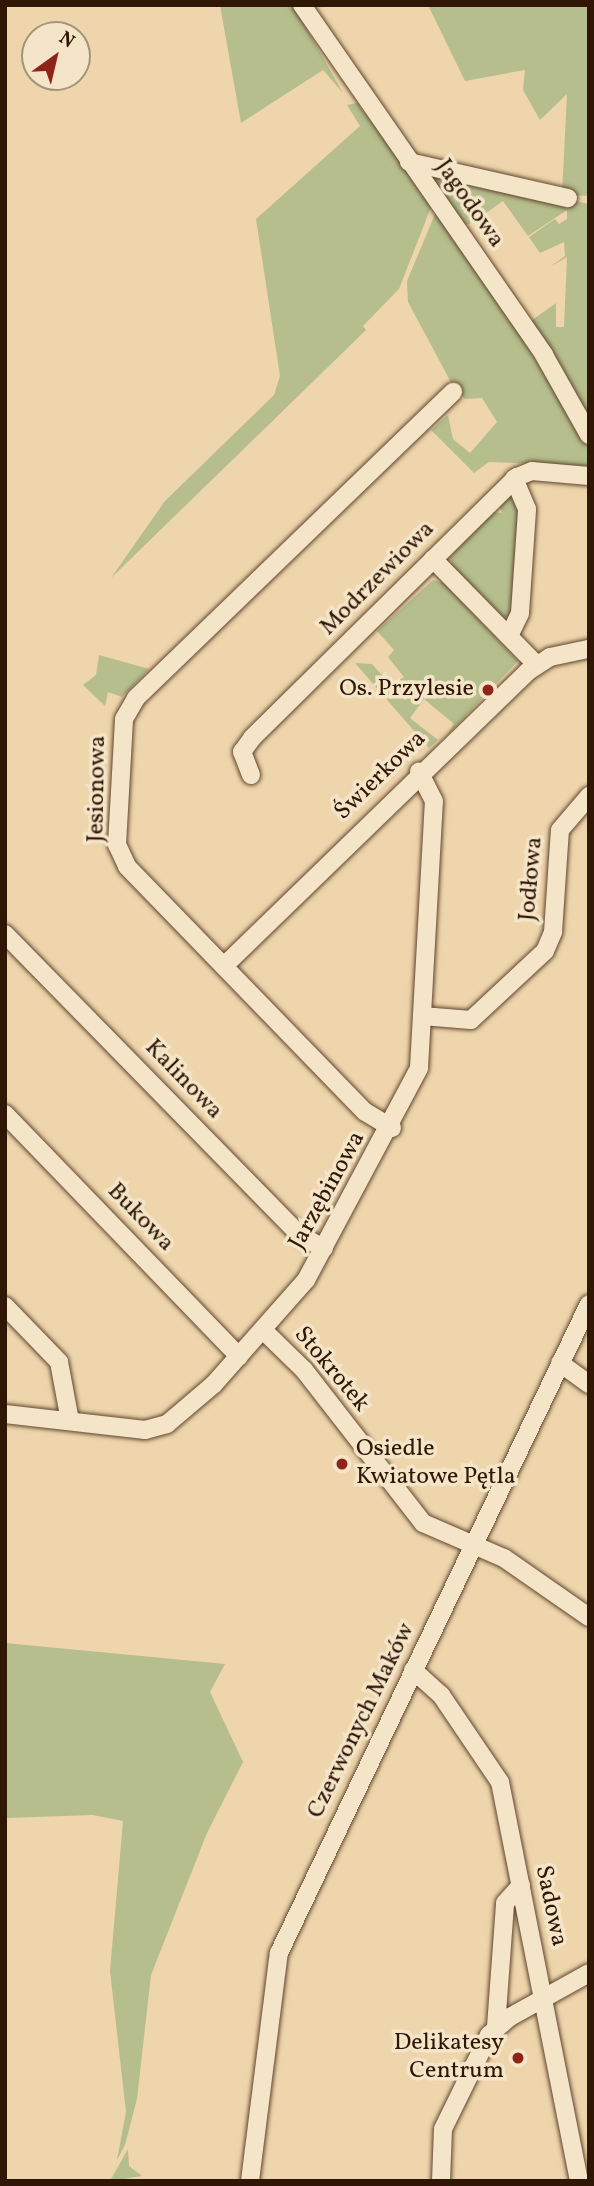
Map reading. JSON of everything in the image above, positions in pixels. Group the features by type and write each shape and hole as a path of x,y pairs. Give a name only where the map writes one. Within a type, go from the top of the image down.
{"street":[{"name":"Jagodowa","path":"309,7 410,162 544,355 589,435"},
{"path":"410,162 568,198"},
{"name":"Jesionowa","path":"392,1128 365,1112 127,866 117,845 124,719 136,698 453,392"},
{"path":"509,636 520,613 527,504 514,479 532,471 589,476"},
{"name":"Modrzewiowa","path":"251,775 242,752 252,738 514,479"},
{"path":"433,559 536,664"},
{"name":"Świerkowa","path":"224,966 419,772 536,664 589,649"},
{"name":"Jarzębinowa","path":"5,1414 145,1430 167,1424 263,1330 324,1248 392,1128 419,1068 434,801 419,772"},
{"name":"Jodłowa","path":"422,1016 471,1020 545,951 553,932 560,830 589,796"},
{"name":"Kalinowa","path":"8,937 301,1236 324,1248"},
{"name":"Bukowa","path":"5,1114 239,1356"},
{"name":"Czerwonych Maków","path":"250,2181 279,1953 589,1304"},
{"path":"5,1306 59,1362 70,1421"},
{"name":"Stokrotek","path":"263,1330 304,1370 423,1523 504,1558 589,1617"},
{"path":"560,1363 589,1384"},
{"name":"Sadowa","path":"413,1670 441,1695 495,1771 521,1885 579,2181"},
{"path":"496,2027 505,1903 521,1885"},
{"path":"441,2181 443,2129 464,2078 496,2027 543,1997 589,1973"}],"green space":[{"path":"220,5 293,5 343,93 323,70 241,123"},
{"path":"428,5 589,5 589,196 562,194 567,94 540,120 523,90 525,70 465,81"},
{"path":"357,103 433,202 399,289 363,326 366,330 111,578 165,501 274,395 280,376 256,219 360,126 347,105"},
{"path":"428,171 589,204 589,424 531,321 556,303 556,327 564,327 567,257 550,267 565,256 564,242 540,253 529,237 555,219 559,224 567,219 567,210 528,236 503,201 476,220 470,214 470,224 463,225"},
{"path":"438,207 589,444 589,466 489,462 474,473 431,430 448,415 453,439 470,453 497,422 482,398 465,399 453,386 408,302 407,281"},
{"path":"509,498 519,503 512,615 502,618 454,571 450,557 491,512 502,513 499,503"},
{"path":"433,580 444,583 518,661 447,735 454,724 424,699 410,718 438,740 429,748 355,663 372,664 391,685 404,677 388,657 394,650 377,631"},
{"path":"99,655 149,669 122,697 108,692 105,706 83,685 96,675"},
{"path":"5,1643 225,1664 210,1692 243,1762 207,1833 151,1975 137,2099 125,2145 117,2160 126,2112 110,1971 123,1821 93,1815 5,1818"},
{"path":"128,2149 129,2166 142,2176 110,2181"}],"place":[{"name":"Os. Przylesie","path":"488,690"},
{"name":"Osiedle Kwiatowe Pętla","path":"342,1464"},
{"name":"Delikatesy Centrum","path":"518,2058"}]}
